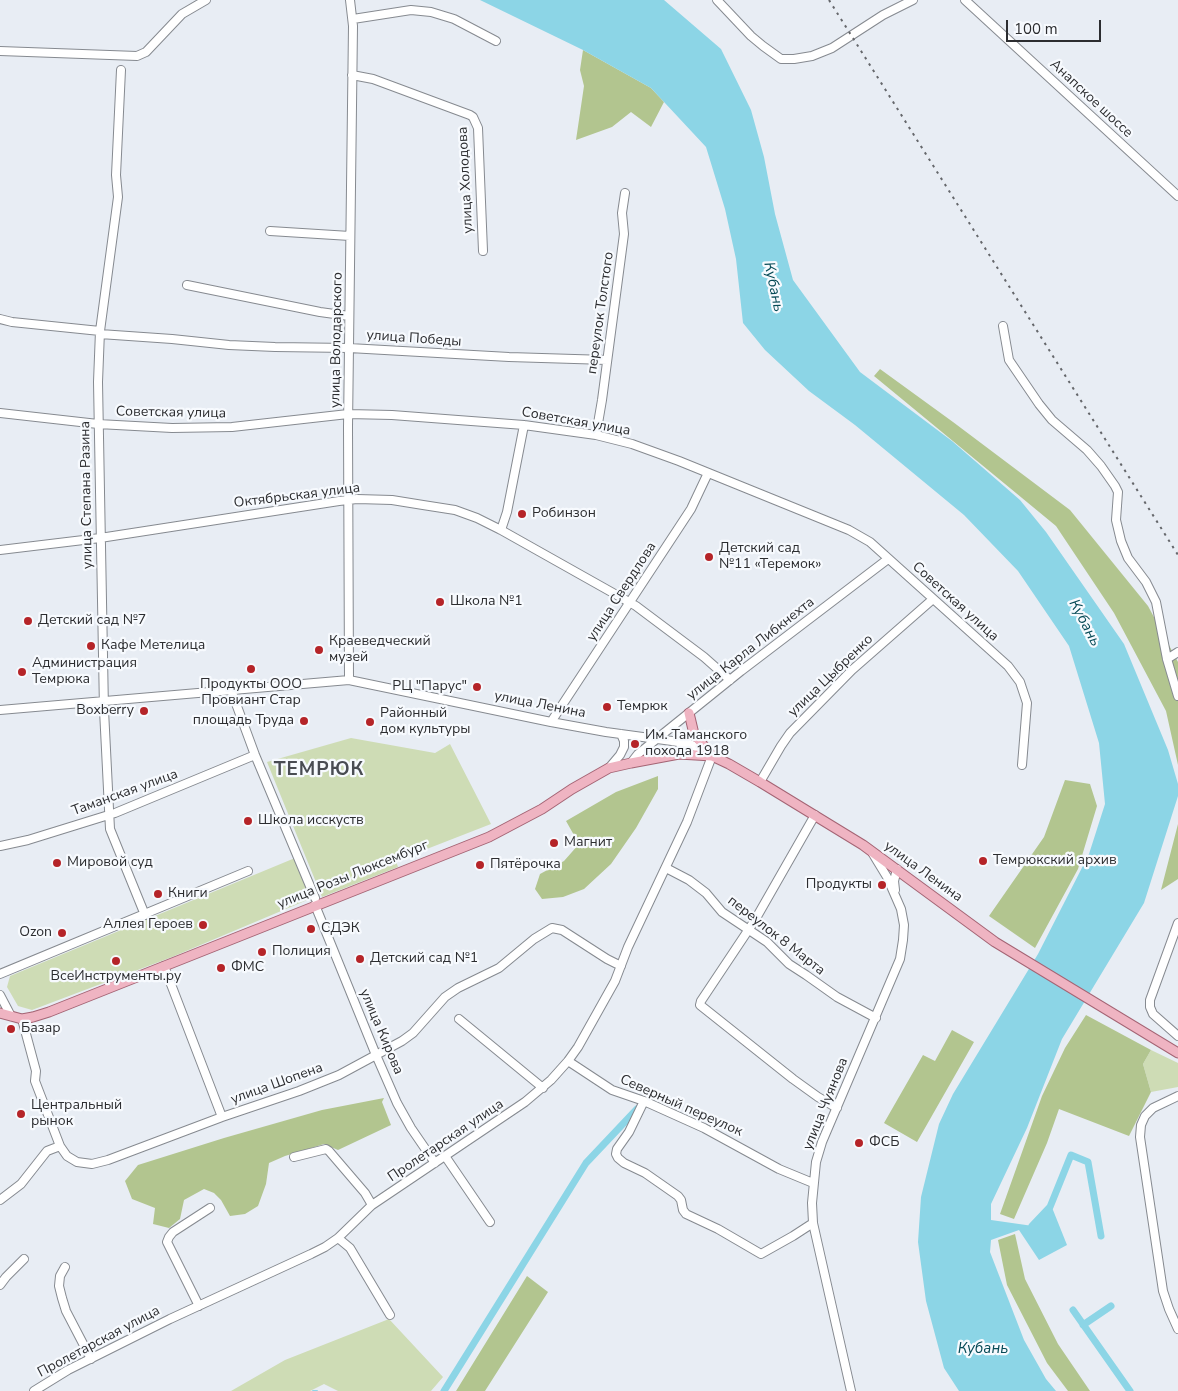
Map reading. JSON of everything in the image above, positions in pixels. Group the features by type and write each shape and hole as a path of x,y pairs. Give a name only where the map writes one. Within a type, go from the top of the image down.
{"main road":[{"path":"689,713 694,734 712,756"},
{"name":"улица Розы Люксембург","path":"0,1014 22,1019 49,1012 164,966 315,901 489,837 542,809 572,789 610,768 679,754 712,756"},
{"name":"улица Ленина","path":"712,756 729,764 815,815 872,852 995,942 1178,1053"}],"street":[{"path":"0,51 137,56 146,52 182,14 206,0"},
{"name":"улица Володарского","path":"349,680 348,414 353,19 350,0"},
{"path":"717,0 751,36 781,59 812,56 832,48 883,15 913,0"},
{"name":"Анапское шоссе","path":"965,0 1178,196"},
{"path":"353,19 411,10 431,12 454,19 496,41"},
{"name":"улица Степана Разина","path":"121,70 116,175 118,197 100,333 98,424 104,701 110,829 145,915"},
{"name":"улица Холодова","path":"352,74 373,78 473,117 478,128 483,251"},
{"name":"переулок Толстого","path":"596,435 624,234 622,213 625,193"},
{"path":"270,231 350,236"},
{"path":"187,285 320,312 350,316"},
{"name":"улица Победы","path":"0,319 100,333 229,345 349,348 509,358 607,360"},
{"path":"1003,326 1009,360 1039,404 1052,420 1087,450 1102,466 1118,492 1116,520 1121,542 1128,558 1146,582 1156,602 1167,659 1178,696"},
{"name":"Советская улица","path":"0,413 98,424 172,428 232,427 348,414 392,415 524,424 596,435 632,444 679,461 849,530 870,542 1008,666 1020,682 1028,703 1022,766"},
{"path":"501,530 507,512 524,424"},
{"name":"улица Свердлова","path":"551,722 692,509 708,473"},
{"name":"Октябрьская улица","path":"0,550 100,538 348,500 392,500 455,510 501,530 630,602 706,659 730,680"},
{"name":"улица Карла Либкнехта","path":"631,763 638,754 730,680 888,559"},
{"name":"улица Цыбренко","path":"760,782 790,733 852,670 933,599"},
{"path":"1167,659 1178,652"},
{"name":"улица Ленина","path":"0,710 349,680 551,722 690,744 712,756"},
{"name":"улица Кирова","path":"231,690 255,755 376,1055 410,1128 435,1163"},
{"path":"610,768 624,747 621,734"},
{"name":"Таманская улица","path":"0,846 28,840 108,815 255,755"},
{"name":"Пролетарская улица","path":"34,1391 68,1370 170,1319 325,1247 338,1238 372,1205 543,1088 568,1061 615,981 628,947 687,822 712,756"},
{"path":"815,815 755,920 700,1001 700,1005 793,1079 837,1108"},
{"name":"улица Чуянова","path":"851,1391 812,1222 813,1183 816,1162 822,1142 900,959 904,925 901,909 895,892 872,852"},
{"name":"переулок 8 Марта","path":"666,868 689,880 706,893 722,912 768,942 789,964 837,997 876,1018"},
{"name":"улица Чуянова","path":"895,892 896,869"},
{"path":"0,974 248,871"},
{"path":"1178,924 1150,1000 1150,1007 1153,1014 1178,1036"},
{"name":"улица Шопена","path":"60,1146 66,1156 77,1162 92,1164 108,1160 222,1117 300,1092 339,1075 402,1041 413,1033 445,997 458,988 499,968 552,928 562,930 621,966"},
{"path":"164,966 222,1117"},
{"path":"0,994 10,1016"},
{"path":"0,1200 21,1184 47,1151 60,1146 35,1081 36,1071 22,1019"},
{"path":"459,1019 543,1088"},
{"name":"Северный переулок","path":"568,1061 612,1090 644,1101 704,1128 779,1169 813,1183"},
{"path":"1178,1096 1154,1108 1145,1116 1141,1125 1140,1137 1163,1291 1178,1329"},
{"path":"644,1101 616,1154 624,1163 645,1174 678,1196 683,1210 690,1217 718,1229 761,1254 793,1236 812,1222"},
{"path":"294,1157 326,1149 332,1153 359,1185 372,1205"},
{"path":"445,1156 490,1222"},
{"path":"199,1306 167,1242 173,1232 210,1208"},
{"path":"338,1238 350,1248 390,1315"},
{"path":"0,1286 24,1259"},
{"path":"65,1267 60,1276 59,1286 62,1298 66,1311 90,1359"}],"green space":[{"path":"583,50 651,88 664,102 651,127 631,112 612,127 576,140 584,86 580,70"},
{"path":"880,369 1070,510 1148,606 1178,662 1178,765 1166,711 1114,613 1056,526 874,376"},
{"path":"351,738 435,753 450,744 491,824 396,861 398,867 322,897 267,762"},
{"path":"658,776 658,789 636,828 611,864 584,889 563,897 542,899 535,889 540,874 564,861 579,844 566,821 616,792"},
{"path":"1065,780 1090,784 1097,806 1078,869 1035,948 989,916 1044,837"},
{"path":"1178,824 1178,879 1161,890"},
{"path":"295,858 312,898 172,957 32,1010 18,1006 7,987 10,976"},
{"path":"1086,1015 1151,1050 1143,1064 1151,1092 1129,1136 1059,1109 1047,1143 1014,1219 1000,1214 1042,1096 1065,1048"},
{"path":"952,1030 974,1042 917,1142 884,1123 923,1055 935,1061"},
{"path":"1151,1050 1178,1063 1178,1087 1151,1092 1143,1064"},
{"path":"384,1098 382,1102 391,1125 338,1150 324,1144 269,1163 266,1184 258,1206 245,1214 230,1216 221,1200 214,1193 204,1189 184,1200 180,1219 169,1228 153,1224 155,1208 132,1199 125,1181 138,1165 322,1110"},
{"path":"1015,1234 1025,1279 1058,1344 1090,1391 1068,1391 1047,1363 1007,1285 998,1240"},
{"path":"527,1276 548,1292 485,1391 456,1391"},
{"path":"389,1319 443,1377 431,1391 338,1391 324,1384 310,1391 231,1391 285,1360"}],"water":[{"name":"Кубань","path":"480,0 664,0 721,49 751,110 764,157 775,214 793,280 860,372 952,441 1020,500 1046,532 1124,644 1168,750 1178,784 1178,796 1144,903 1062,1039 1027,1128 991,1204 991,1220 1033,1226 1051,1205 1067,1245 1039,1260 1019,1230 991,1240 990,1252 1024,1340 1046,1379 1056,1391 959,1391 944,1368 926,1301 918,1242 921,1197 939,1124 953,1094 1038,954 1089,854 1105,804 1099,743 1069,646 1018,571 964,515 855,425 809,391 765,350 743,323 736,259 725,209 706,147 651,88 583,50"}],"waterway":[{"path":"444,1391 586,1163 637,1109"},
{"path":"1032,1226 1050,1207 1071,1155 1088,1162 1101,1236"},
{"path":"1083,1325 1111,1306"},
{"path":"1073,1310 1130,1391"}],"railway":[{"path":"829,0 1178,555"}],"place":[{"name":"Робинзон","path":"522,514"},
{"name":"Детский сад №11 «Теремок»","path":"709,557"},
{"name":"Школа №1","path":"440,602"},
{"name":"Детский сад №7","path":"28,621"},
{"name":"Кафе Метелица","path":"91,646"},
{"name":"Краеведческий музей","path":"319,650"},
{"name":"Продукты ООО Провиант Стар","path":"251,669"},
{"name":"Администрация Темрюка","path":"22,672"},
{"name":"РЦ \"Парус\"","path":"477,687"},
{"name":"Темрюк","path":"607,707"},
{"name":"Boxberry","path":"144,711"},
{"name":"площадь Труда","path":"304,721"},
{"name":"Районный дом культуры","path":"370,722"},
{"name":"Им. Таманского похода 1918","path":"635,744"},
{"name":"Школа исскуств","path":"248,821"},
{"name":"Магнит","path":"554,843"},
{"name":"Темрюкский архив","path":"983,861"},
{"name":"Мировой суд","path":"57,863"},
{"name":"Пятёрочка","path":"480,865"},
{"name":"Продукты","path":"882,885"},
{"name":"Книги","path":"158,894"},
{"name":"Аллея Героев","path":"203,925"},
{"name":"СДЭК","path":"311,929"},
{"name":"Ozon","path":"62,933"},
{"name":"Полиция","path":"262,952"},
{"name":"Детский сад №1","path":"360,959"},
{"name":"ВсеИнструменты.ру","path":"116,961"},
{"name":"ФМС","path":"221,968"},
{"name":"Базар","path":"11,1029"},
{"name":"Центральный рынок","path":"21,1114"},
{"name":"ФСБ","path":"859,1143"}],"district":[{"name":"ТЕМРЮК","path":"319,770"}]}
